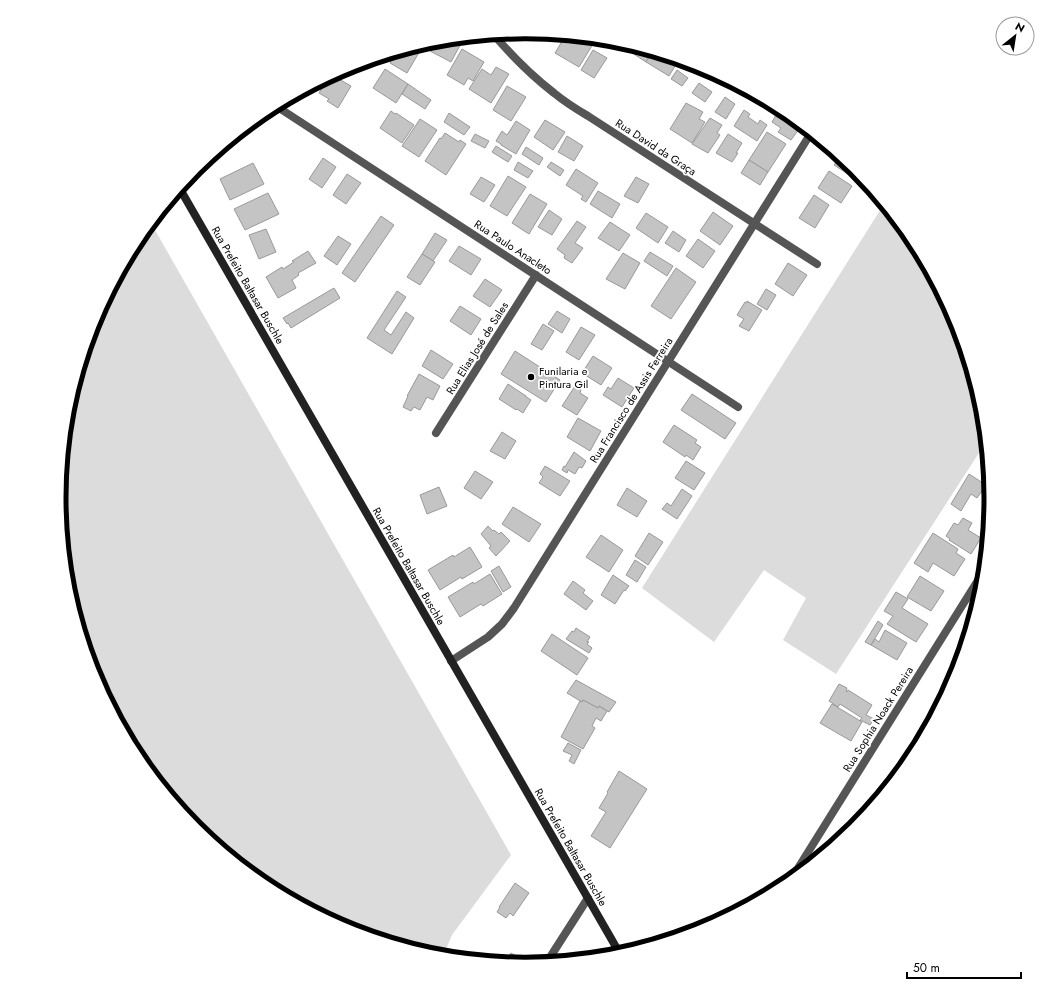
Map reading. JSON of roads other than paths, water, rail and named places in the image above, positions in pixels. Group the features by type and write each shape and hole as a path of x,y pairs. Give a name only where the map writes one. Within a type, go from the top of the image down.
{"main road":[{"name":"Rua Prefeito Baltasar Buschle","path":"182,193 616,948"}],"street":[{"name":"Rua David da Graça","path":"498,40 529,72 555,94 817,264"},
{"name":"Rua Paulo Anacleto","path":"281,109 738,407"},
{"name":"Rua Francisco de Assis Ferreira","path":"451,661 488,637 502,624 514,608 809,137"},
{"name":"Rua Elias José de Sales","path":"436,433 536,275"},
{"name":"Rua Sophia Noack Pereira","path":"799,866 977,580"},
{"path":"551,956 588,898"}],"place":[{"name":"Funilaria e Pintura Gil","path":"531,377"}]}
